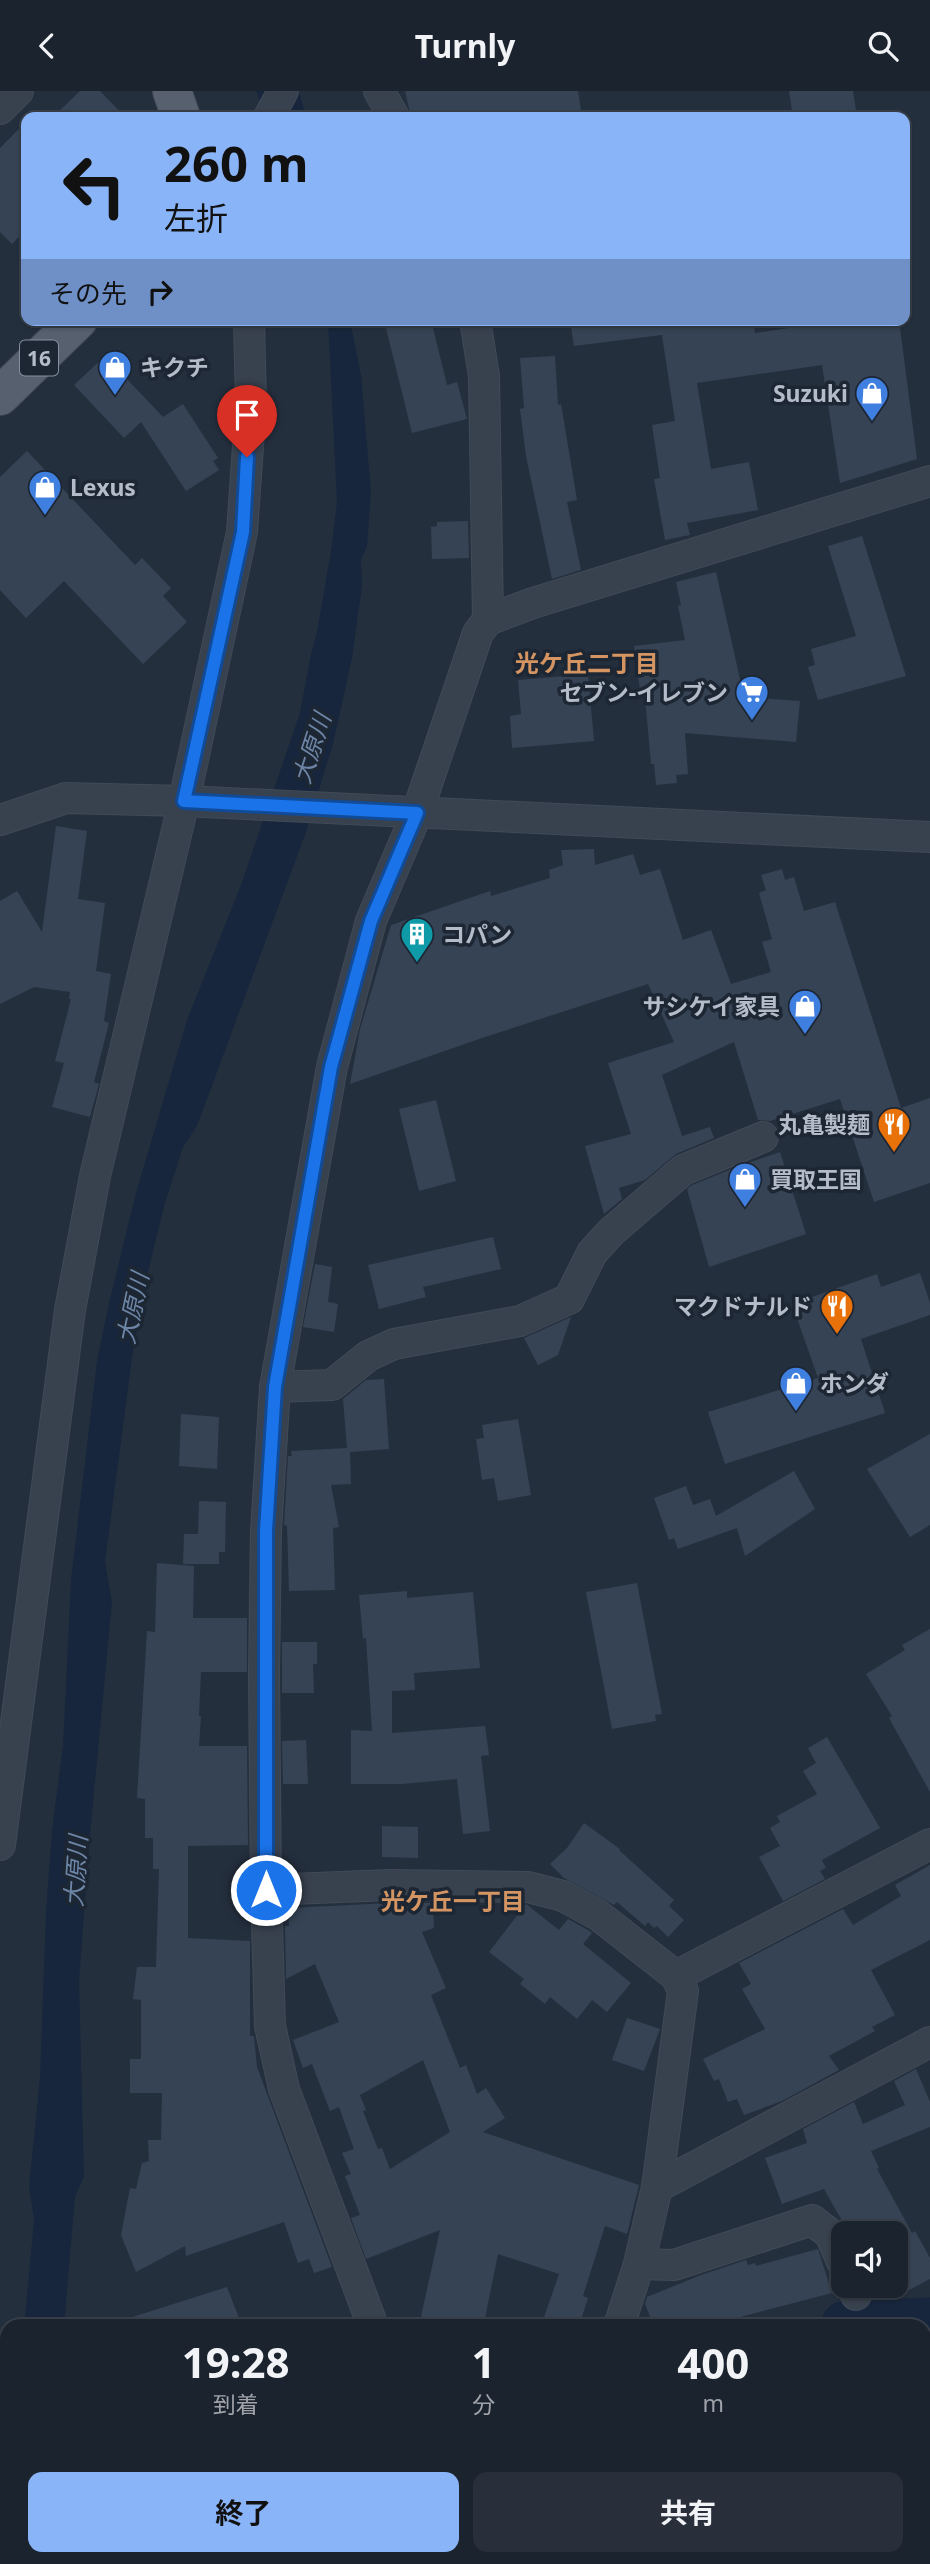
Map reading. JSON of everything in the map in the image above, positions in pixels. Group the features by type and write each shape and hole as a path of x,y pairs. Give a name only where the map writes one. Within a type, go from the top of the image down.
{"main road":[{"path":"172,91 179,112"},
{"name":"16","path":"0,396 72,326"}],"street":[{"path":"0,109 18,91"},
{"path":"272,112 283,91"},
{"path":"379,91 391,112"},
{"path":"0,1846 5,1753 22,1692 70,1310 92,1189 184,801 243,532 251,404 249,326"},
{"path":"476,326 484,376 488,620"},
{"path":"370,2319 284,2089 270,2026 266,1890 266,1531 275,1387 331,1067 371,921 408,813 478,633 488,620 533,603 930,481"},
{"path":"0,820 66,798 184,801 930,837"},
{"path":"275,1387 332,1385 368,1356 394,1344 520,1321 569,1299 592,1253 611,1232 683,1170 763,1137"},
{"path":"676,1976 930,1844"},
{"path":"266,1890 390,1885 528,1887 564,1896 598,1915 676,1976 683,1991 657,2186 639,2264 621,2319"},
{"path":"657,2186 930,2042"},
{"path":"639,2264 674,2266 812,2220 831,2236"}],"water":[{"path":"256,91 299,91 305,112 264,112"},
{"name":"大原川","path":"328,326 351,326 361,375 371,492 367,547 361,559 362,586 352,658 333,744 306,832 197,1126 183,1147 165,1203 146,1280 133,1351 105,1562 112,1602 79,1981 84,2176 75,2197 65,2319 25,2319 34,2221 29,2186 40,2078 46,1911 52,1831 63,1745 71,1580 97,1361 136,1193 187,1020 241,885 300,713 317,632 337,502"}],"building":[{"path":"80,91 100,91 120,112 58,112"},
{"path":"405,91 578,91 581,112 410,112"},
{"path":"789,91 853,91 856,112 792,112"},
{"path":"21,127 21,234 12,244 0,232 0,148"},
{"path":"385,326 432,326 447,385 457,382 467,419 412,433"},
{"name":"Suzuki","path":"571,326 754,326 755,333 802,326 900,326 917,459 840,483 822,365 697,383 711,469 749,462 758,510 687,523 690,535 665,540 654,479 660,478 652,425 675,421 662,335 574,346"},
{"path":"105,356 163,417 183,404 218,458 213,461 219,470 186,491 141,422 124,438 74,385"},
{"path":"555,356 558,405 561,404 577,500 567,502 581,570 552,579 526,456 520,409 524,408 520,358"},
{"name":"Lexus","path":"27,451 135,565 142,558 171,588 163,596 187,622 143,664 64,581 26,618 0,590 0,477"},
{"path":"468,521 469,558 432,559 431,527 437,526 437,522"},
{"path":"862,536 906,676 818,700 808,667 815,665 811,649 856,636 828,546"},
{"path":"716,572 744,697 800,701 796,742 685,733 688,774 676,775 677,783 656,785 654,764 651,764 645,697 641,697 634,646 685,640 676,582"},
{"path":"588,674 594,741 512,748 510,716 521,714 518,680"},
{"path":"56,826 87,831 78,899 105,903 96,971 111,974 104,1021 109,1023 94,1082 99,1084 90,1117 52,1107 64,1063 55,1061 71,999 70,992 34,987 0,1004 0,901 17,891 42,932"},
{"path":"594,849 595,865 633,854 640,875 660,869 683,940 711,930 731,984 771,972 762,942 772,939 759,893 766,890 761,875 782,869 785,880 794,877 804,911 835,902 901,1108 930,1098 930,1183 874,1202 840,1099 770,1121 758,1120 734,1042 662,1075 682,1136 710,1127 714,1138 676,1154 645,1180 619,1188 622,1199 604,1214 585,1146 631,1134 608,1063 674,1042 648,984 350,1084 360,1029 391,925 490,891 491,896 550,878 549,870 563,865 561,850"},
{"path":"436,1100 456,1181 419,1191 399,1109"},
{"name":"買取王国","path":"780,1152 806,1234 709,1267 687,1189 739,1166"},
{"path":"493,1237 501,1269 423,1287 426,1297 379,1309 368,1265"},
{"path":"315,1264 332,1267 328,1302 338,1304 334,1332 303,1327"},
{"path":"920,1273 930,1303 930,1315 861,1339 885,1413 725,1464 708,1412 818,1378 792,1304 877,1274 881,1287"},
{"path":"571,1317 558,1355 538,1365 524,1338"},
{"path":"384,1379 389,1449 350,1452 351,1484 331,1485 339,1527 333,1528 335,1590 289,1591 287,1526 284,1525 288,1456 292,1456 291,1451 347,1448 343,1399 366,1380"},
{"path":"181,1414 219,1417 217,1469 179,1466"},
{"path":"518,1419 531,1495 498,1501 494,1478 482,1480 476,1439 484,1438 482,1425"},
{"path":"930,1434 930,1525 910,1537 867,1469"},
{"path":"794,1471 815,1509 745,1556 737,1528 678,1549 674,1538 669,1540 654,1498 686,1486 693,1505 710,1499 716,1516"},
{"path":"199,1501 226,1502 225,1552 219,1552 219,1564 183,1564 184,1534 198,1534"},
{"path":"157,1563 194,1566 193,1618 247,1618 247,1672 201,1672 199,1746 247,1746 248,1845 188,1846 188,1938 250,1941 250,2036 254,2036 257,2067 332,2267 314,2273 309,2259 298,2263 284,2222 186,2256 185,2246 136,2272 121,2235 130,2188 136,2189 142,2163 149,2161 148,2140 161,2140 162,2093 130,2093 130,2059 141,2059 141,2000 133,1999 137,1967 156,1967 159,1869 153,1869 153,1838 145,1838 145,1799 137,1798 147,1631 155,1632"},
{"path":"637,1583 662,1714 655,1715 656,1721 612,1729 586,1592"},
{"path":"407,1591 407,1598 473,1592 480,1668 414,1673 415,1690 392,1691 392,1733 485,1726 489,1755 481,1756 490,1831 463,1834 457,1779 402,1784 351,1784 351,1730 372,1731 366,1638 363,1639 359,1595"},
{"path":"930,1629 930,1792 889,1718 892,1716 866,1674 905,1650 902,1645"},
{"path":"282,1642 317,1642 317,1664 313,1664 314,1693 282,1693"},
{"path":"827,1737 880,1828 822,1860 826,1868 820,1871 825,1879 783,1901 759,1857 780,1846 770,1828 780,1822 777,1816 817,1794 803,1771 816,1763 808,1748"},
{"path":"306,1740 308,1784 283,1784 282,1741"},
{"path":"584,1823 620,1849 674,1900 669,1906 684,1920 668,1937 657,1926 654,1928 648,1922 645,1926 617,1902 614,1905 564,1878 550,1864 567,1848"},
{"path":"382,1826 418,1827 418,1858 382,1857"},
{"path":"930,1865 930,1940 871,1970 895,2015 872,2027 875,2031 829,2056 839,2070 782,2101 744,2115 737,2099 728,2102 719,2079 714,2081 703,2059 765,2029 742,1989 751,1984 739,1963 843,1909 853,1925 901,1896 895,1885"},
{"path":"433,1903 434,1928 422,1932 446,1988 431,1995 460,2068 466,2065 477,2094 486,2088 505,2118 483,2132 639,2185 627,2234 605,2226 583,2296 588,2298 581,2319 543,2319 559,2274 498,2254 485,2318 421,2319 440,2230 366,2259 351,2218 360,2215 345,2176 351,2174 342,2153 354,2149 339,2107 330,2111 312,2064 303,2068 293,2040 339,2022 315,1964 286,1979 285,1926 289,1926 288,1908","holes":["423,2060 450,2132 390,2169 382,2148 378,2149 363,2111 366,2110 360,2095"]},
{"path":"526,1904 559,1930 568,1919 592,1933 583,1944 631,1983 607,2012 592,2000 577,2019 550,1997 545,2004 520,1984 524,1979 489,1952"},
{"path":"627,2018 660,2029 644,2071 612,2060"},
{"path":"916,2069 930,2102 930,2127 871,2151 879,2168 877,2169 905,2221 842,2221 824,2189 782,2204 765,2158 807,2143 803,2129 854,2102 863,2124 905,2105 894,2081"},
{"path":"908,2226 912,2233 915,2231 930,2258 930,2279 908,2291"},
{"path":"818,2249 831,2293 733,2319 651,2319 645,2304 647,2297 746,2260 748,2265 755,2263 756,2266"},
{"path":"227,2287 239,2319 126,2319"}],"place":[{"name":"キクチ","path":"115,397"},
{"name":"Suzuki","path":"872,423"},
{"name":"Lexus","path":"45,517"},
{"name":"セブン-イレブン","path":"752,722"},
{"name":"コパン","path":"417,964"},
{"name":"サシケイ家具","path":"805,1036"},
{"name":"丸亀製麺","path":"894,1154"},
{"name":"買取王国","path":"745,1209"},
{"name":"マクドナルド","path":"837,1336"},
{"name":"ホンダ","path":"796,1413"}],"district":[{"name":"光ケ丘二丁目","path":"587,662"},
{"name":"光ケ丘一丁目","path":"453,1900"}],"route":[{"path":"247,457 243,532 184,801 417,813 371,921 331,1067 275,1387 266,1531 266,1890"}]}
